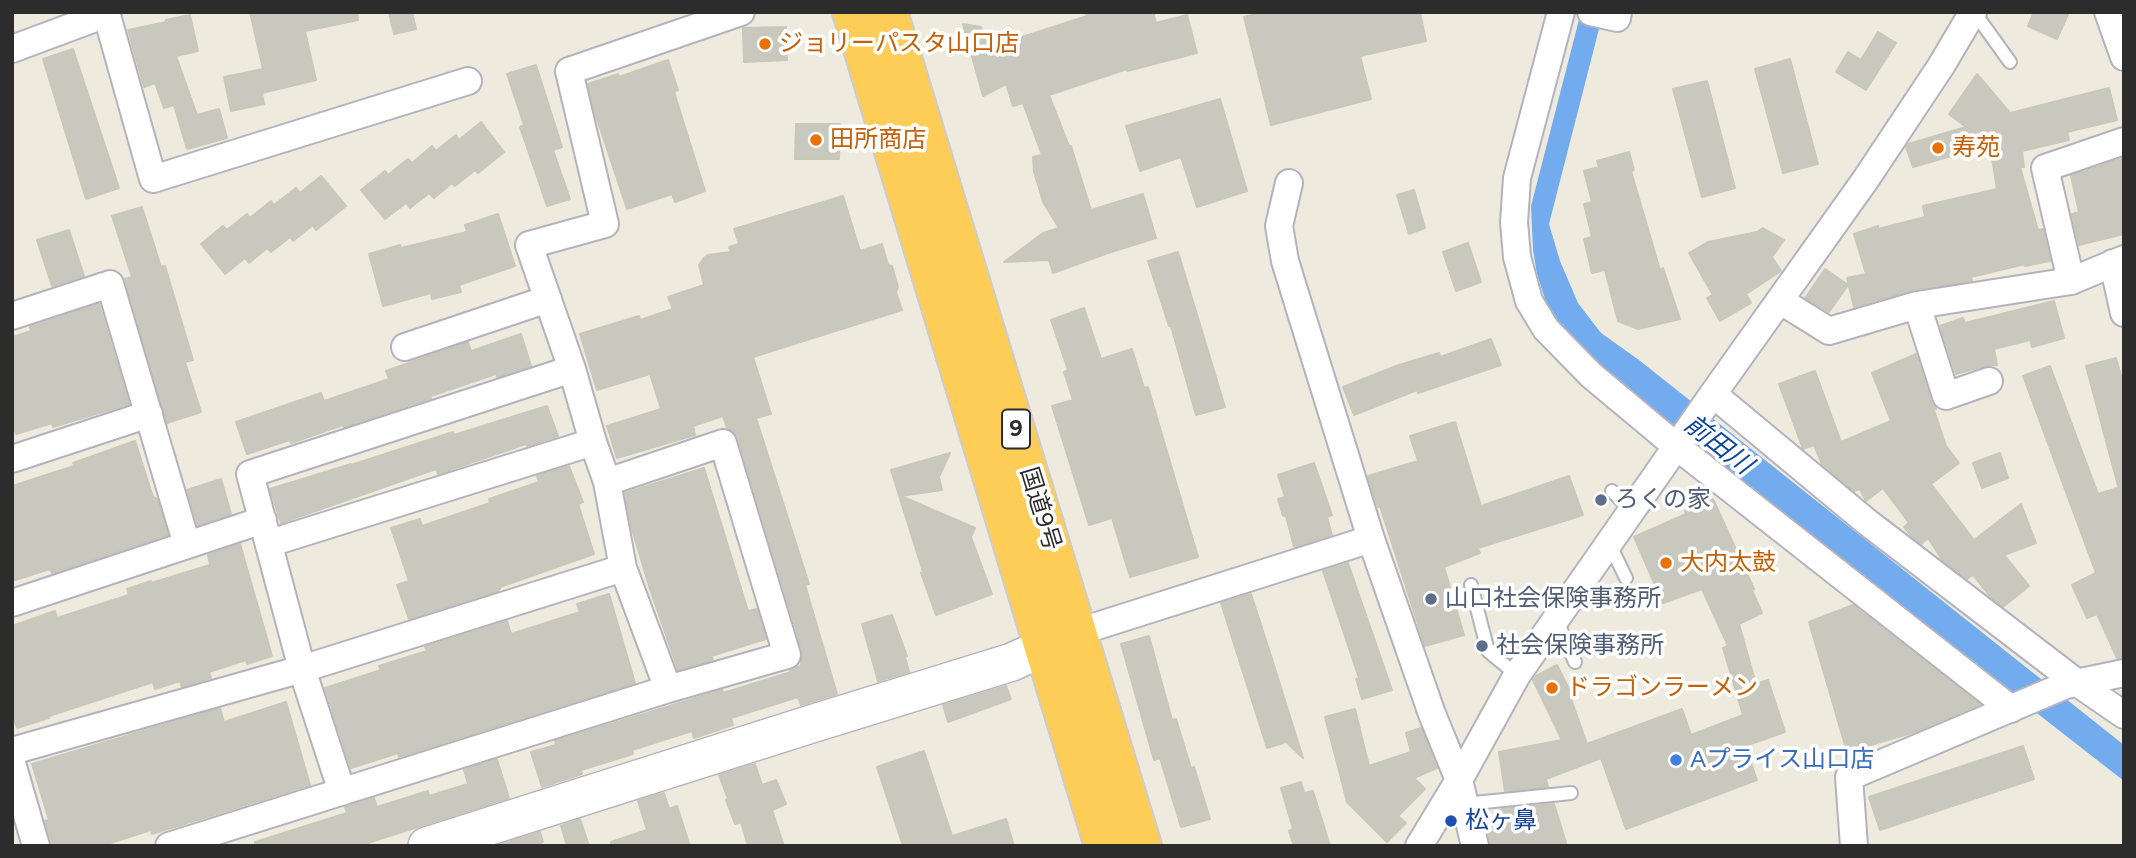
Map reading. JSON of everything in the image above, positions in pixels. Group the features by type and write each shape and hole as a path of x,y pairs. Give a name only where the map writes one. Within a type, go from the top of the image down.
{"highway":[{"name":"国道9号","path":"852,12 1061,639 1142,846"},
{"name":"国道9号","path":"888,12 1061,639 1104,846"}],"street":[{"path":"668,689 623,568 607,482 529,245 605,224 569,71 741,12"},
{"path":"1561,12 1517,178 1514,222 1517,257 1529,301 1546,329 1572,357 1676,446 2013,708"},
{"path":"1591,12 1618,15"},
{"path":"1419,846 1462,792 1517,675 1676,446 1781,301 1941,66 1974,12"},
{"path":"2108,12 2124,57"},
{"path":"12,49 106,13 153,179 468,81"},
{"path":"2071,281 2045,168 2124,141"},
{"path":"1289,183 1279,226 1285,261 1371,539 1462,792 1475,846"},
{"path":"1781,301 1829,331 1917,305 2071,281 2118,261 2124,313"},
{"path":"12,316 110,284 187,545"},
{"path":"405,347 548,299"},
{"path":"1917,305 1946,396 1989,381"},
{"path":"342,792 302,669 250,474 572,369"},
{"path":"1713,394 1867,522 2071,684 2124,715"},
{"path":"12,459 149,414"},
{"path":"12,603 187,545 267,532 593,442"},
{"path":"169,846 668,689 788,655 723,443 607,482"},
{"path":"427,846 1012,662 1061,639 1371,539"},
{"path":"12,751 302,669 623,568"},
{"path":"1854,846 1849,777 2071,684 2124,673"},
{"path":"12,763 36,846"}],"lane":[{"path":"1974,12 2011,62"},
{"path":"1612,491 1632,510"},
{"path":"1608,543 1626,578"},
{"path":"1471,585 1488,652 1517,675"},
{"path":"1556,619 1575,662"},
{"path":"1462,792 1571,793"}],"water":[{"name":"前田川","path":"1581,12 1600,25 1549,224 1560,261 1578,303 1601,333 1639,360 2124,745 2124,781 1613,383 1564,332 1546,302 1537,274 1531,206"}],"building":[{"path":"250,12 357,12 358,20 305,31 316,80 262,93 264,104 231,111 224,77 263,69"},
{"path":"389,12 412,12 416,29 394,34"},
{"path":"1086,12 1153,12 1156,23 1187,15 1197,53 1127,69 1049,95 1071,146 1091,210 1143,194 1156,238 1053,273 1049,260 1004,262 1043,233 1059,228 1043,202 1034,172 1033,157 1042,155 1023,103 1013,106 1006,84 983,96 963,24 981,27 988,48 1087,16"},
{"path":"1263,12 1420,12 1426,41 1360,56 1371,99 1271,125 1244,17"},
{"path":"2034,12 2069,12 2057,39 2028,26"},
{"path":"190,15 198,51 176,56 197,115 219,109 227,138 187,149 174,105 164,108 155,83 144,87 128,30"},
{"name":"ジョリーパスタ山口店","path":"786,27 787,60 744,62 743,28"},
{"path":"1878,32 1896,43 1866,90 1836,72 1848,52 1861,60"},
{"path":"73,49 119,188 86,199 43,59"},
{"path":"1790,59 1818,164 1783,173 1755,69"},
{"path":"668,60 678,90 674,92 705,191 675,202 672,194 627,209 588,84 618,74 619,77"},
{"path":"536,65 562,147 553,150 570,199 547,206 520,127 524,125 507,74"},
{"path":"1977,74 2010,113 2109,88 2117,120 2067,132 2069,140 2022,151 2024,167 2020,167 2038,230 2043,229 2050,261 1971,277 1972,281 1913,290 1854,307 1847,278 1866,274 1854,234 1878,226 1878,229 1925,217 1923,206 1997,189 1990,145 1913,167 1906,147 1908,144 1966,127 1949,114"},
{"path":"1707,81 1735,188 1702,197 1673,89"},
{"path":"1220,99 1247,191 1197,207 1181,157 1140,171 1126,126"},
{"path":"481,122 504,152 478,173 475,170 455,186 452,183 434,198 429,193 410,208 406,203 385,219 361,190 385,171 388,175 408,159 412,163 432,146 436,151 456,135 459,140"},
{"path":"796,124 840,124 839,159 795,159"},
{"path":"1629,152 1634,170 1631,171 1660,270 1663,268 1680,319 1638,329 1618,321 1605,270 1592,273 1584,239 1592,237 1584,204 1592,202 1584,171 1599,167 1597,161"},
{"path":"2124,158 2124,234 2079,245 2072,214 2079,212 2071,176"},
{"path":"321,176 346,206 316,230 313,225 293,241 290,237 271,252 267,248 249,263 245,258 225,274 201,244 223,226 227,230 247,214 250,218 271,201 274,205 296,188 300,193"},
{"path":"1414,190 1425,228 1409,234 1397,195"},
{"path":"843,196 860,251 882,244 888,265 892,266 902,310 753,357 771,414 756,418 809,584 805,585 837,694 801,705 798,697 731,718 733,725 694,738 692,731 632,750 633,754 581,770 582,774 542,787 531,752 556,745 555,741 722,690 723,693 791,672 790,670 801,666 802,650 738,438 727,428 723,416 693,426 695,435 617,458 607,426 661,409 650,374 597,390 580,334 673,309 668,297 704,285 699,265 704,258 731,252 729,247 739,244 734,229"},
{"path":"142,207 161,267 165,266 193,360 185,362 201,412 167,423 125,279 132,277 112,216"},
{"path":"498,214 515,266 459,285 461,292 432,299 431,293 383,306 369,254 467,232 465,225"},
{"path":"1763,228 1784,240 1772,257 1781,271 1746,294 1751,303 1720,321 1707,298 1713,295 1689,253 1708,242 1757,232"},
{"path":"69,230 84,276 52,286 37,240"},
{"path":"1468,243 1481,282 1456,291 1443,252"},
{"path":"1178,252 1225,407 1196,415 1171,326 1148,261"},
{"path":"1825,269 1848,285 1829,312 1805,298"},
{"path":"2054,301 2064,338 2032,347 2030,340 1994,349 1997,365 1956,374 1940,326 1963,318 1965,323"},
{"path":"99,304 129,404 53,427 52,423 16,434 12,420 12,337 31,331 30,327"},
{"path":"1084,308 1101,359 1132,349 1144,388 1148,387 1198,557 1130,577 1112,518 1089,525 1052,406 1073,400 1064,372 1068,370 1051,320"},
{"path":"521,334 531,366 497,377 496,374 344,427 343,425 291,443 290,440 247,454 236,422 321,393 324,401 389,379 386,371 468,342 471,351"},
{"path":"1491,339 1501,365 1418,393 1417,390 1354,415 1343,387 1399,365 1439,353 1440,357"},
{"path":"1916,354 1946,446 1959,463 1931,484 1974,540 2021,504 2036,543 2004,555 2029,586 2003,607 1973,575 1967,579 1943,561 1928,538 1921,544 1912,537 1904,527 1909,523 1883,488 1866,501 1860,489 1854,491 1822,464 1814,445 1803,449 1779,384 1815,371 1841,442 1891,421 1872,373"},
{"path":"2116,358 2124,386 2124,486 2118,486 2086,366"},
{"path":"2050,366 2098,494 2124,486 2124,658 2117,658 2097,614 2087,618 2072,585 2096,573 2023,376"},
{"path":"547,406 558,436 438,474 436,469 281,523 270,489"},
{"path":"1455,422 1481,506 1569,476 1583,515 1478,548 1480,553 1444,567 1464,635 1425,646 1368,476 1418,461 1410,436"},
{"path":"135,441 168,535 52,573 50,569 12,581 12,486 74,466 73,463"},
{"path":"950,453 939,477 942,490 901,496 975,528 971,537 992,594 936,615 891,470"},
{"path":"2000,453 2008,478 1982,488 1973,463"},
{"path":"1314,463 1332,515 1327,517 1332,535 1294,547 1286,516 1283,516 1278,499 1285,497 1278,475"},
{"path":"569,466 583,502 578,504 594,554 500,587 498,591 409,619 397,585 409,581 391,528 420,519 422,526 490,503 489,499 539,482 537,476"},
{"path":"704,468 748,611 757,609 766,639 711,656 713,660 678,670 649,586 632,529 625,493"},
{"path":"221,479 231,514 198,525 187,490"},
{"path":"1713,499 1754,589 1752,590 1762,613 1739,624 1756,684 1768,680 1785,732 1745,746 1757,780 1626,829 1601,758 1546,779 1548,787 1505,791 1499,752 1562,740 1533,680 1557,665 1573,697 1571,699 1587,744 1682,709 1691,735 1743,715 1723,648 1728,646 1702,589 1663,603 1634,537"},
{"path":"240,544 272,656 247,664 246,660 209,672 211,678 182,687 180,681 155,689 153,682 17,728 12,713 12,626 55,611 57,618 129,595 127,589 210,565 208,555"},
{"path":"1348,563 1392,690 1362,699 1356,679 1359,678 1323,571"},
{"path":"609,594 635,683 399,757 398,753 351,768 325,688 381,670 379,666 427,651 425,647 507,621 511,634 580,612 577,604"},
{"path":"1251,594 1303,758 1286,742 1267,748 1221,603"},
{"path":"1853,605 1980,704 1915,732 1847,752 1809,622"},
{"path":"892,615 907,656 905,657 909,672 878,681 862,624"},
{"path":"1149,636 1172,720 1176,719 1210,819 1181,827 1160,758 1154,760 1121,644"},
{"path":"1006,686 1011,699 948,722 943,705"},
{"path":"286,702 310,785 152,834 151,830 101,846 53,846 45,821 49,820 32,764 220,708 224,722"},
{"path":"1355,709 1369,766 1411,752 1406,733 1421,728 1437,768 1414,778 1425,789 1398,816 1406,823 1387,842 1347,802 1325,717"},
{"path":"2023,746 2034,779 1880,830 1869,797"},
{"path":"924,751 952,836 1006,819 1014,846 903,846 877,767"},
{"path":"497,759 509,798 358,846 255,846 255,842 347,813 345,807 374,798 377,807 428,791 429,796 468,784 464,770"},
{"path":"755,764 762,785 776,780 786,804 772,810 784,846 748,846 741,822 735,824 726,800 728,799 719,775"},
{"path":"1301,782 1304,793 1313,791 1330,846 1294,846 1289,831 1293,829 1281,788"},
{"path":"664,793 669,809 677,806 690,846 612,846 611,842 647,830 638,801"},
{"path":"1554,804 1567,846 1490,846 1488,822 1502,809"},
{"path":"580,819 589,846 567,846 561,826"},
{"path":"540,832 543,842 533,846 497,846"}],"place":[{"name":"ジョリーパスタ山口店","path":"765,44"},
{"name":"田所商店","path":"816,140"},
{"name":"寿苑","path":"1938,148"},
{"name":"ろくの家","path":"1601,500"},
{"name":"大内太鼓","path":"1666,563"},
{"name":"山口社会保険事務所","path":"1431,599"},
{"name":"社会保険事務所","path":"1482,646"},
{"name":"ドラゴンラーメン","path":"1552,688"},
{"name":"Aプライス山口店","path":"1676,760"},
{"name":"松ヶ鼻","path":"1451,821"}]}
